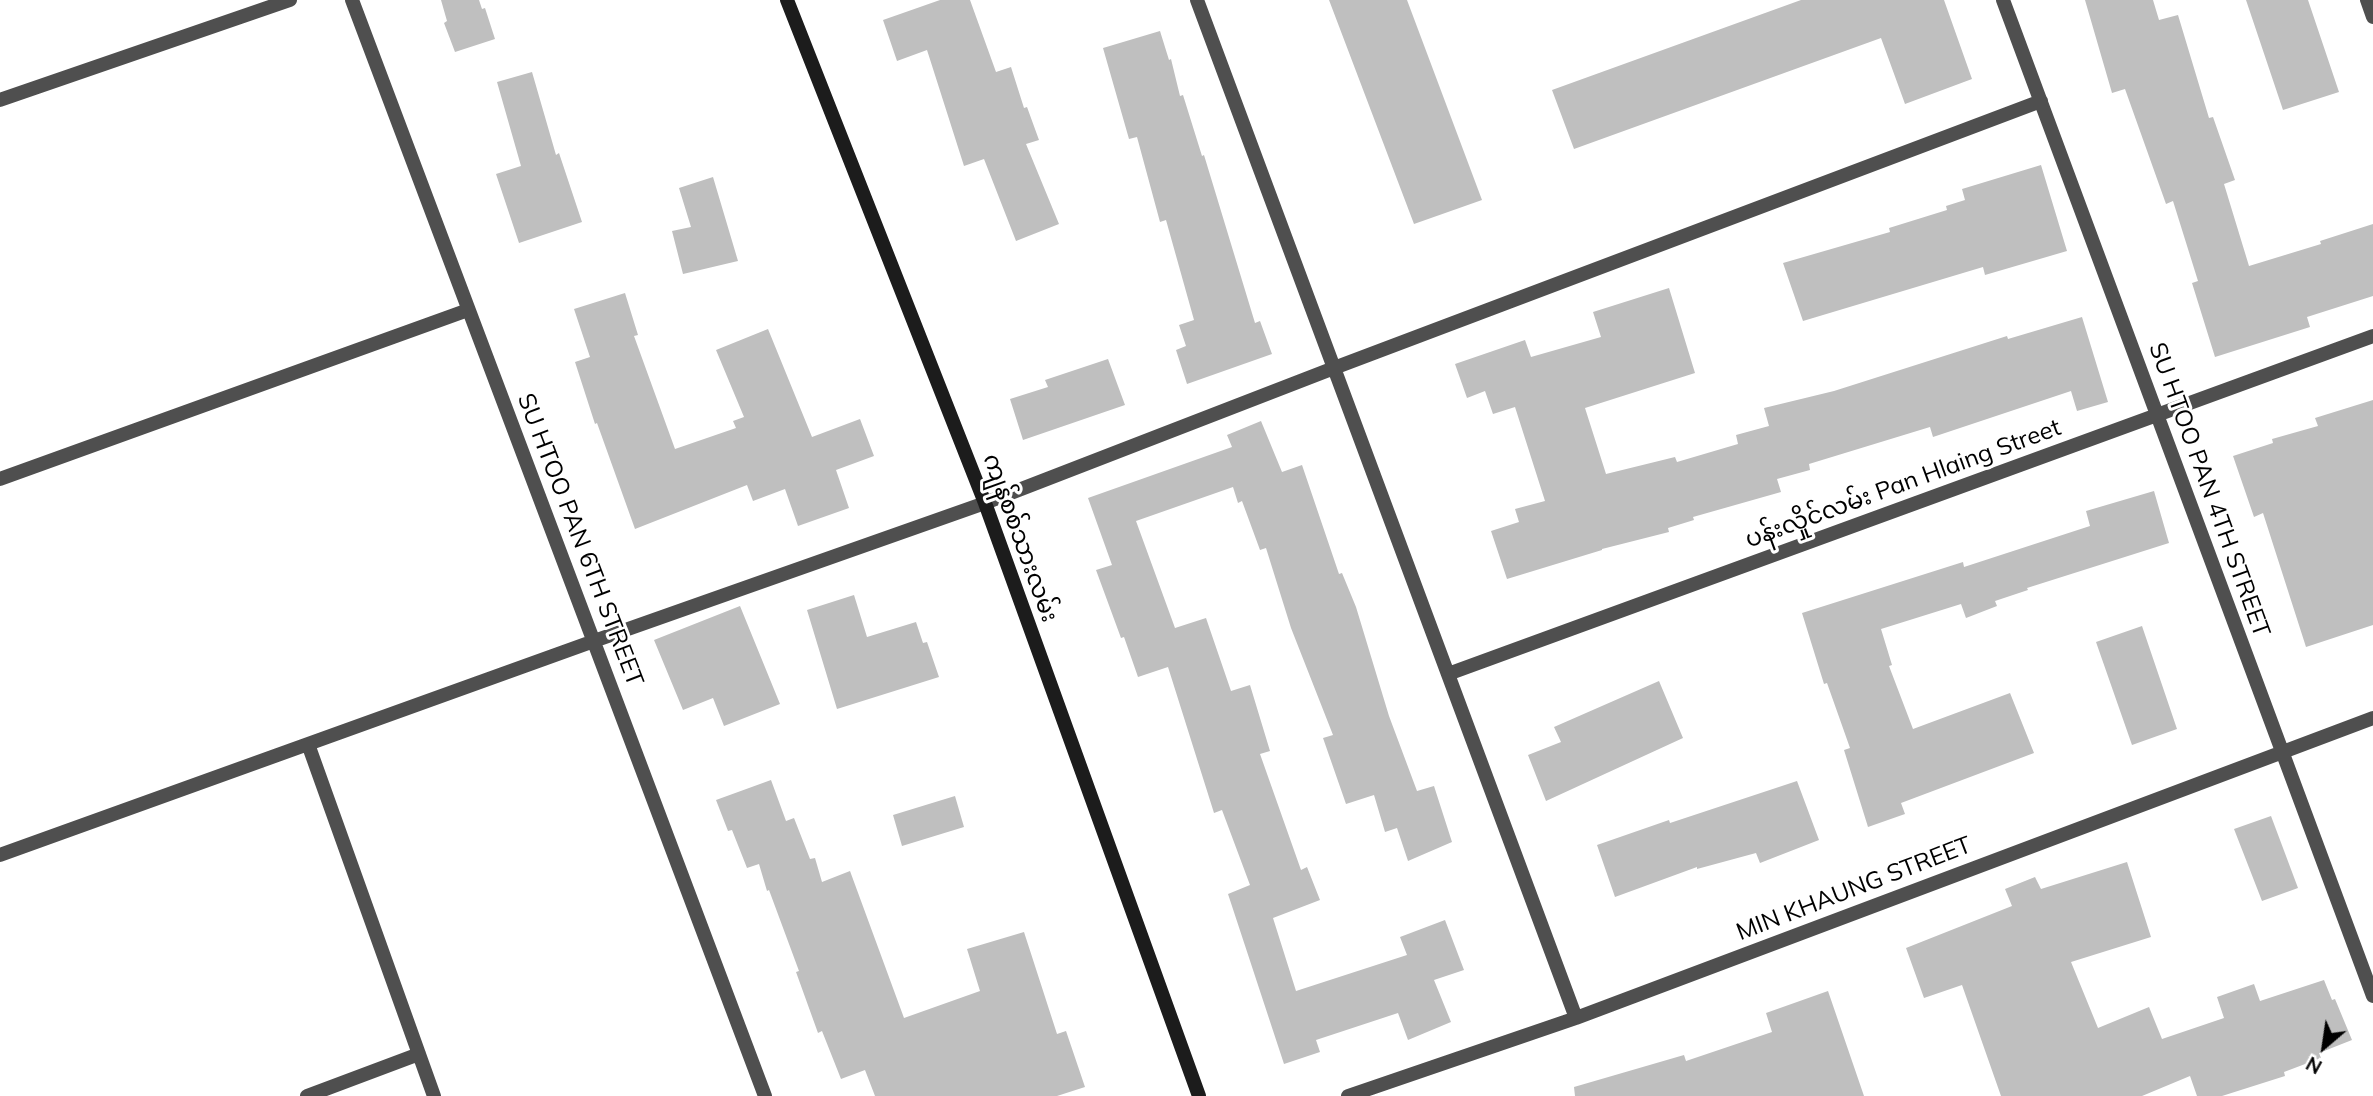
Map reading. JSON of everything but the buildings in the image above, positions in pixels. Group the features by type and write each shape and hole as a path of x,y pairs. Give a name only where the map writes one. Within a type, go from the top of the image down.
{"street":[{"path":"0,100 290,0"},
{"name":"SU HTOO PAN 6TH STREET","path":"352,0 765,1096"},
{"name":"ကျန်စစ်သားလမ်း","path":"787,0 985,503 1199,1096"},
{"path":"1197,0 1576,1018"},
{"name":"SU HTOO PAN 4TH STREET","path":"2003,0 2373,996"},
{"path":"2367,0 2373,17"},
{"path":"0,855 985,503 1334,368 2040,102"},
{"path":"0,479 468,310"},
{"name":"ပန်းလှိုင်လမ်း Pan Hlaing Street","path":"1448,674 2373,336"},
{"name":"MIN KHAUNG STREET","path":"1348,1096 1576,1018 2373,718"},
{"path":"308,744 434,1096"},
{"path":"307,1096 419,1054"}]}
